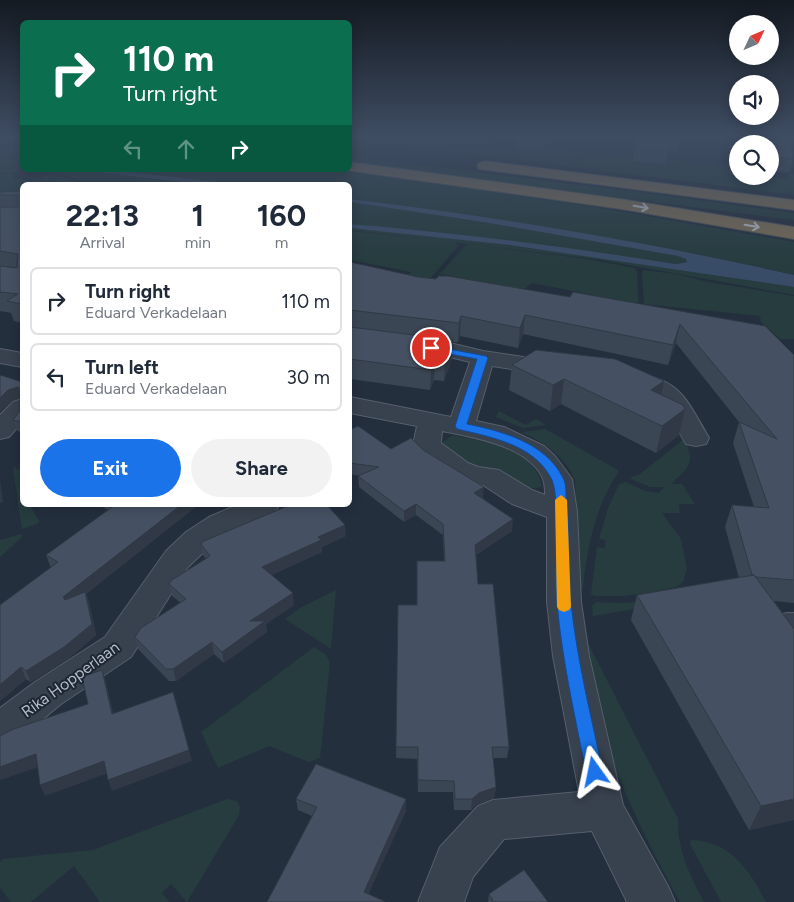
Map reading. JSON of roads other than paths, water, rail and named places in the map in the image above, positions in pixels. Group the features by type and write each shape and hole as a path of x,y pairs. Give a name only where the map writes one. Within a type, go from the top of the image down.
{"highway":[{"path":"434,179 621,204 794,233"},
{"path":"587,179 794,205"}],"street":[{"path":"352,337 446,349 483,358 578,372"},
{"path":"0,356 20,360"},
{"path":"461,426 483,358"},
{"path":"606,375 636,378 660,386 671,394 696,438"},
{"path":"352,405 495,434 534,452 545,462 558,479 562,512 564,602 569,647 603,810 652,902"},
{"path":"0,431 20,409"},
{"path":"431,421 426,445 434,453 458,469 474,476 488,476 522,497 562,512"},
{"name":"Rika Hopperlaan","path":"0,731 48,693 118,647 177,559 197,540 220,524 259,507"},
{"path":"794,627 786,626 794,636"},
{"path":"441,902 456,863 493,820 603,810"}],"water":[{"path":"158,179 190,179 215,182 183,182"},
{"path":"352,199 517,222 629,241 794,275 794,287 509,245 352,228 352,224 473,236 676,264 687,262 686,259 678,256 489,223 352,202"}]}
